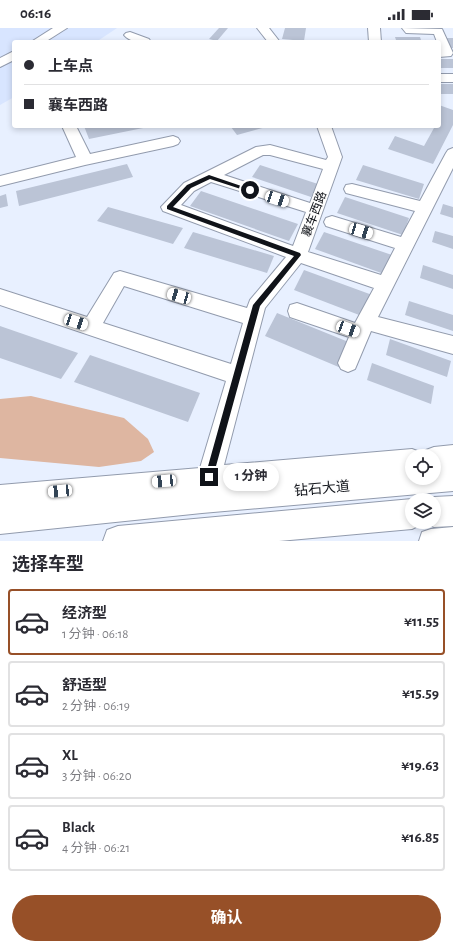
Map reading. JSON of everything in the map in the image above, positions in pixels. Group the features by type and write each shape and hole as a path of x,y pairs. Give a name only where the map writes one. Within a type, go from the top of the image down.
{"highway":[{"name":"钻石大道","path":"0,519 206,488 453,478"},
{"path":"441,512 453,511"},
{"path":"118,541 405,515"}],"street":[{"path":"40,40 61,28"},
{"path":"263,28 272,40"},
{"path":"374,28 375,40"},
{"path":"408,28 410,31 438,31 446,53"},
{"path":"130,34 141,40"},
{"path":"0,63 12,56"},
{"path":"441,78 453,78"},
{"path":"70,128 84,160"},
{"name":"襄车西路","path":"206,488 236,374 257,305 298,255 332,167 335,157 325,128"},
{"path":"0,181 84,160 173,141"},
{"path":"332,167 270,150 261,150 189,187 169,207 298,255 386,284"},
{"path":"348,362 363,328 425,208 451,164"},
{"path":"209,176 304,207"},
{"path":"352,189 425,208"},
{"path":"332,222 406,245"},
{"path":"91,327 120,278 253,318"},
{"path":"0,297 236,374"},
{"path":"297,311 363,328 453,345"},
{"path":"441,457 453,456"},
{"path":"0,497 206,488 405,461"},
{"path":"431,541 453,539"}],"shaded area":[{"path":"0,28 117,28 99,40 12,40 12,98 0,105"},
{"path":"31,396 124,418 148,439 154,452 141,461 99,467 0,458 0,399"}],"building":[{"path":"219,28 228,28 218,40 209,39"},
{"path":"285,28 306,28 304,40 282,39"},
{"path":"395,37 420,37 421,40 401,40 396,40"},
{"path":"446,38 453,38 453,48 451,48"},
{"path":"441,59 453,59 453,68 441,68"},
{"path":"441,84 453,84 453,94 441,94"},
{"path":"441,106 453,110 453,125 433,164 388,149 395,136 424,146 434,128 441,128"},
{"path":"85,128 143,128 89,139"},
{"path":"232,128 263,128 237,135"},
{"path":"127,164 133,177 19,206 16,191"},
{"path":"260,165 318,184 311,197 252,177"},
{"path":"363,165 424,184 419,199 356,180"},
{"path":"201,191 298,224 289,241 190,206"},
{"path":"6,194 8,206 0,208 0,196"},
{"path":"345,197 409,218 403,235 337,213"},
{"path":"443,204 453,207 453,218 440,214"},
{"path":"108,207 183,228 173,244 97,221"},
{"path":"435,231 453,236 453,249 432,242"},
{"path":"193,232 274,256 267,273 184,248"},
{"path":"324,232 392,255 384,274 315,249"},
{"path":"423,265 453,275 453,289 420,278"},
{"path":"304,270 375,296 367,318 294,290"},
{"path":"409,301 453,315 453,331 405,315"},
{"path":"277,313 351,343 341,368 265,336"},
{"path":"0,326 78,353 61,379 0,358"},
{"path":"390,339 451,361 447,377 386,355"},
{"path":"90,355 200,393 188,422 74,382"},
{"path":"372,363 434,386 431,404 367,380"}],"route":[{"path":"209,477 236,374 257,305 298,255 169,207 189,187 209,176 250,190"}]}
